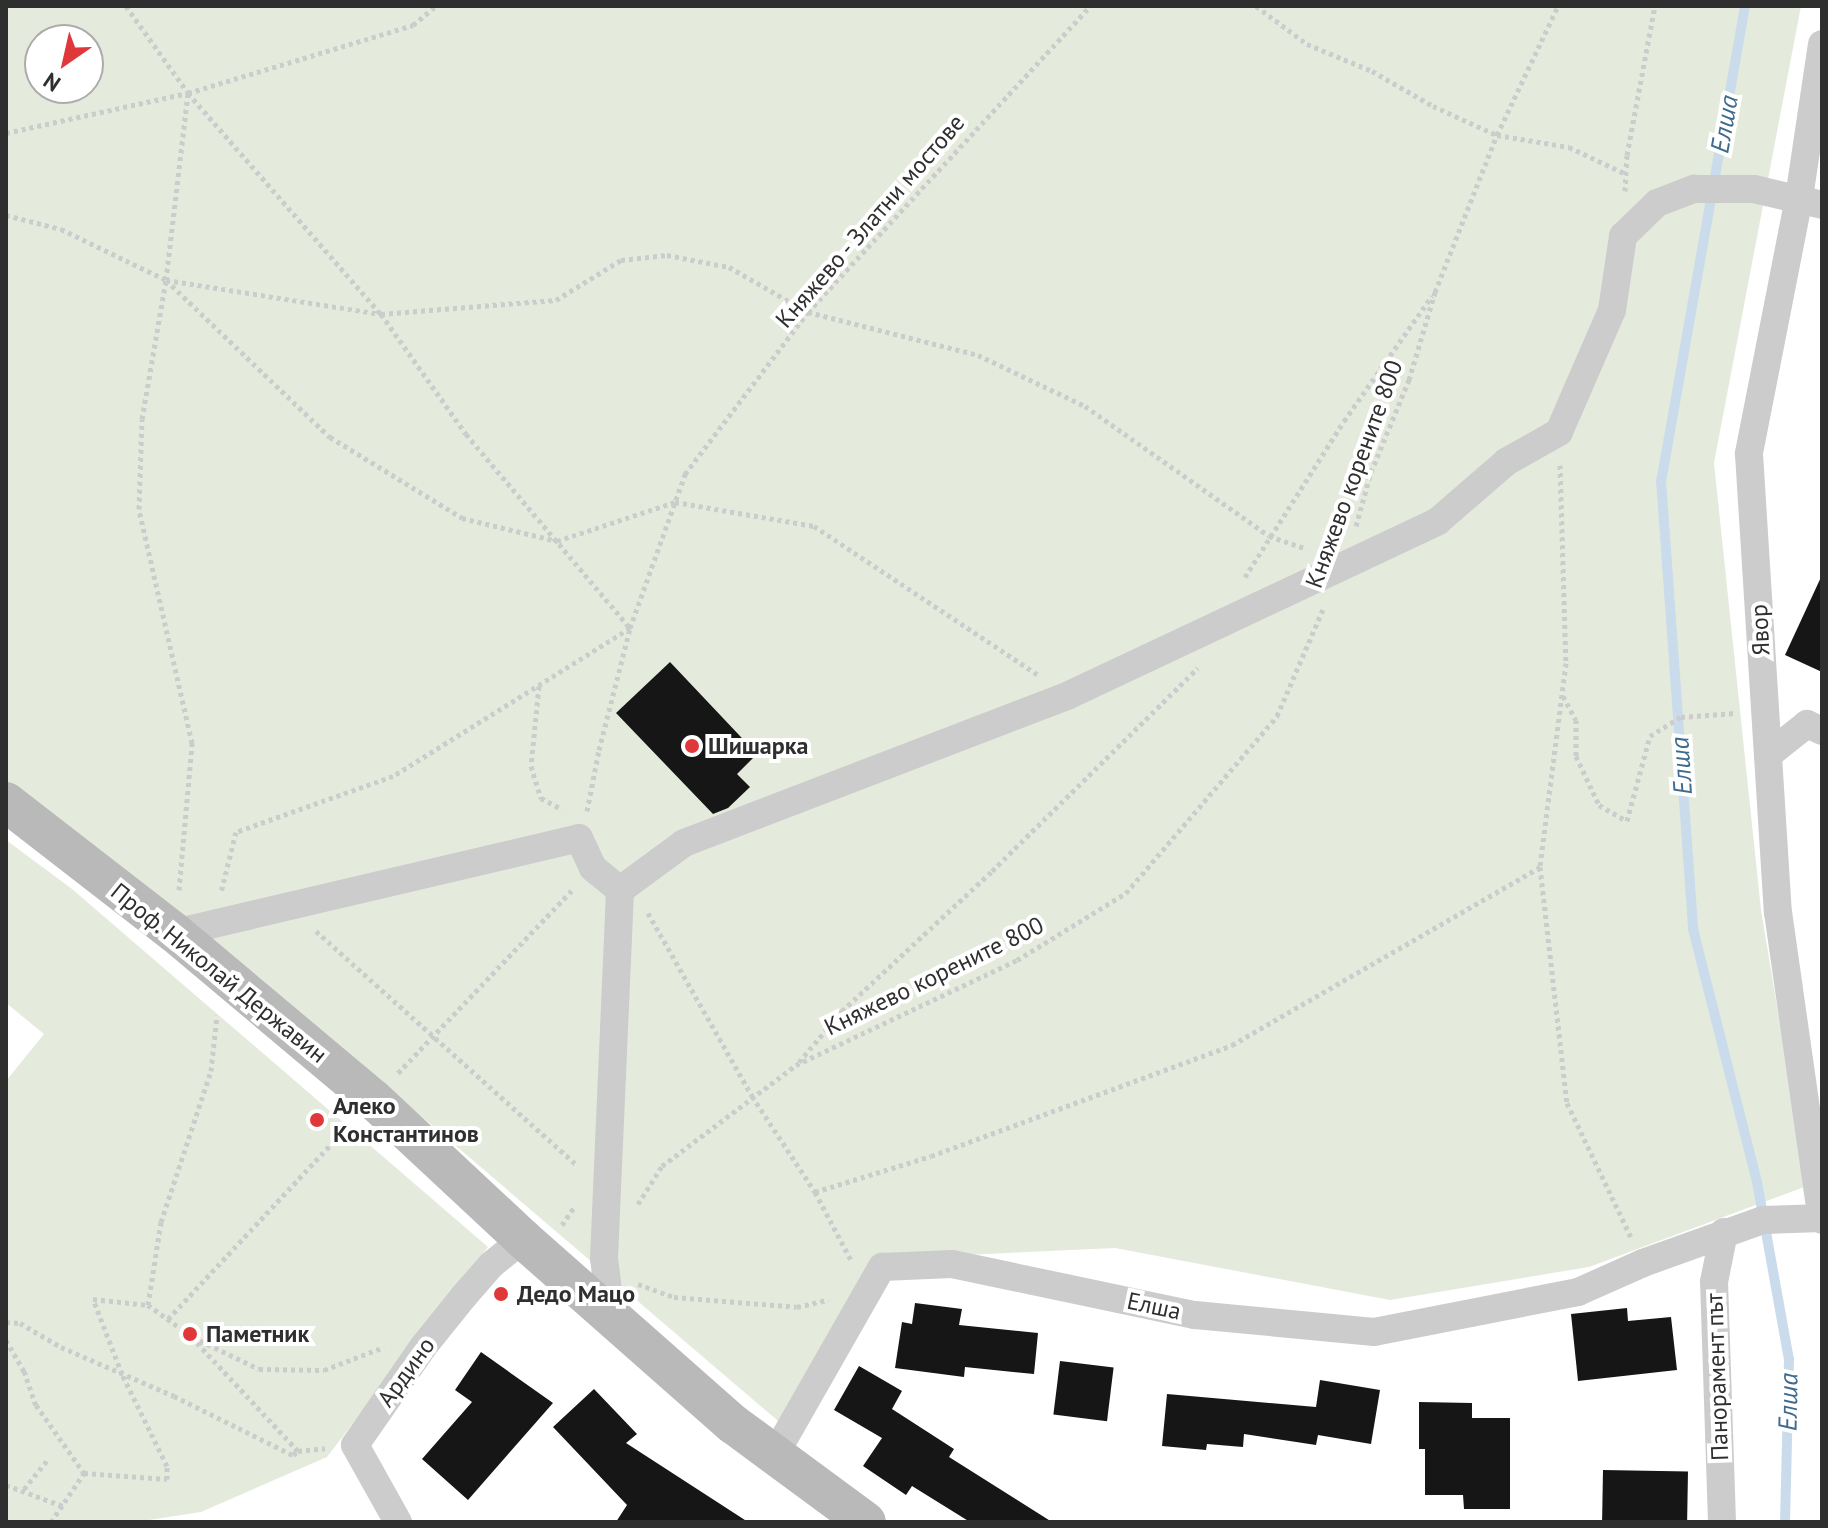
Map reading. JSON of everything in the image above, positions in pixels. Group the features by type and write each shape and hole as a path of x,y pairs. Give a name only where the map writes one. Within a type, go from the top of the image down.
{"main road":[{"name":"Проф. Николай Державин","path":"6,802 175,933 373,1099 532,1246 774,1456 866,1522"}],"street":[{"name":"Явор","path":"1822,44 1810,202 1749,454 1778,912 1822,1219"},
{"path":"611,1315 600,1186 620,890 684,843 1069,695 1438,521 1506,462 1559,432 1612,310 1623,236 1657,203 1694,189 1754,189 1810,202 1822,218"},
{"path":"1768,755 1807,724 1822,731"},
{"path":"175,933 582,828 593,868 620,890"},
{"name":"Елша","path":"774,1456 882,1267 952,1264 1195,1315 1374,1332 1578,1292 1643,1263 1763,1220 1822,1219"},
{"name":"Панорамент път","path":"1722,1522 1714,1282 1724,1232"},
{"name":"Ардино","path":"398,1522 355,1445 456,1306 491,1265 532,1246"}],"path":[{"path":"126,6 188,93 381,314 466,434 630,628 393,776 236,832 214,924"},
{"path":"6,133 188,93 413,25 436,6"},
{"name":"Княжево - Златни мостове","path":"582,828 630,628 685,474 808,312 1090,6"},
{"path":"1256,6 1307,44 1372,71 1433,106 1497,135 1569,147 1626,174"},
{"name":"Княжево корените 800","path":"637,1205 662,1166 796,1065 1017,960 1126,893 1277,716 1306,645 1346,563 1371,472 1409,380 1435,292 1497,135 1558,6"},
{"path":"1623,236 1626,174 1655,6"},
{"path":"175,933 192,743 139,509 142,419 166,280 188,93"},
{"path":"6,215 61,229 166,280 381,314 556,300 621,260 667,255 729,267 808,312 978,355 1085,406 1269,536 1346,563"},
{"path":"166,280 330,437 462,518 557,541 675,502 814,526 1069,695"},
{"path":"1559,432 1566,663 1540,867 1567,1103 1643,1263"},
{"path":"539,686 532,737 531,766 535,785 541,798 582,828"},
{"path":"1562,695 1576,720 1576,756 1599,805 1627,821 1650,736 1681,717 1715,714"},
{"path":"815,1192 931,1156 1232,1045 1540,867"},
{"path":"435,1037 593,868"},
{"path":"606,1273 674,1297 797,1307 867,1291 815,1192 752,1096 652,916 620,890"},
{"path":"289,906 600,1186 532,1246"},
{"path":"148,1305 161,1222 211,1071 216,1048 217,1007"},
{"path":"168,1319 300,1179"},
{"path":"84,1473 167,1479 167,1466 122,1374 93,1299 148,1305 190,1335 259,1369 324,1370 393,1344"},
{"path":"6,1322 20,1323 293,1455 298,1451 190,1335"},
{"path":"6,1340 24,1371 36,1405 84,1473"},
{"path":"23,1490 48,1459"},
{"path":"51,1522 84,1473"},
{"path":"6,1485 63,1506"}],"shaded area":[{"path":"6,6 1801,6 1714,463 1761,910 1807,1186 1589,1267 1390,1300 1115,1248 878,1259 784,1426 292,1006 6,782"},
{"path":"6,840 72,889 488,1247 327,1457 201,1512 136,1522 6,1522 6,1081 44,1034 6,1003"}],"building":[{"path":"1822,575 1822,672 1785,655"},
{"path":"670,662 757,754 737,774 750,787 728,808 713,814 616,713"},
{"path":"915,1303 962,1309 959,1325 1038,1333 1034,1374 965,1367 964,1377 895,1368 902,1322 912,1324"},
{"path":"1627,1308 1628,1321 1671,1317 1677,1370 1578,1381 1571,1314"},
{"path":"481,1352 553,1403 468,1500 422,1459 472,1402 455,1390"},
{"path":"1060,1361 1114,1368 1107,1421 1053,1415"},
{"path":"859,1366 902,1391 892,1409 954,1449 949,1457 1052,1522 970,1522 912,1486 906,1495 863,1466 882,1438 834,1410"},
{"path":"1320,1380 1380,1390 1371,1444 1318,1435 1316,1445 1244,1434 1243,1447 1207,1444 1206,1450 1162,1446 1167,1394 1316,1407"},
{"path":"594,1389 637,1434 626,1443 748,1522 616,1522 627,1505 553,1427"},
{"path":"1419,1402 1472,1403 1472,1418 1510,1418 1510,1509 1464,1509 1463,1495 1425,1495 1425,1449 1419,1449"},
{"path":"1603,1470 1688,1471 1687,1522 1602,1522"}],"waterway":[{"name":"Елша","path":"1745,6 1661,480 1693,929 1757,1182 1789,1359 1785,1522"}],"place":[{"name":"Шишарка","path":"692,746"},
{"name":"Алеко Константинов","path":"317,1120"},
{"name":"Дедо Мацо","path":"501,1294"},
{"name":"Паметник","path":"190,1334"}]}
